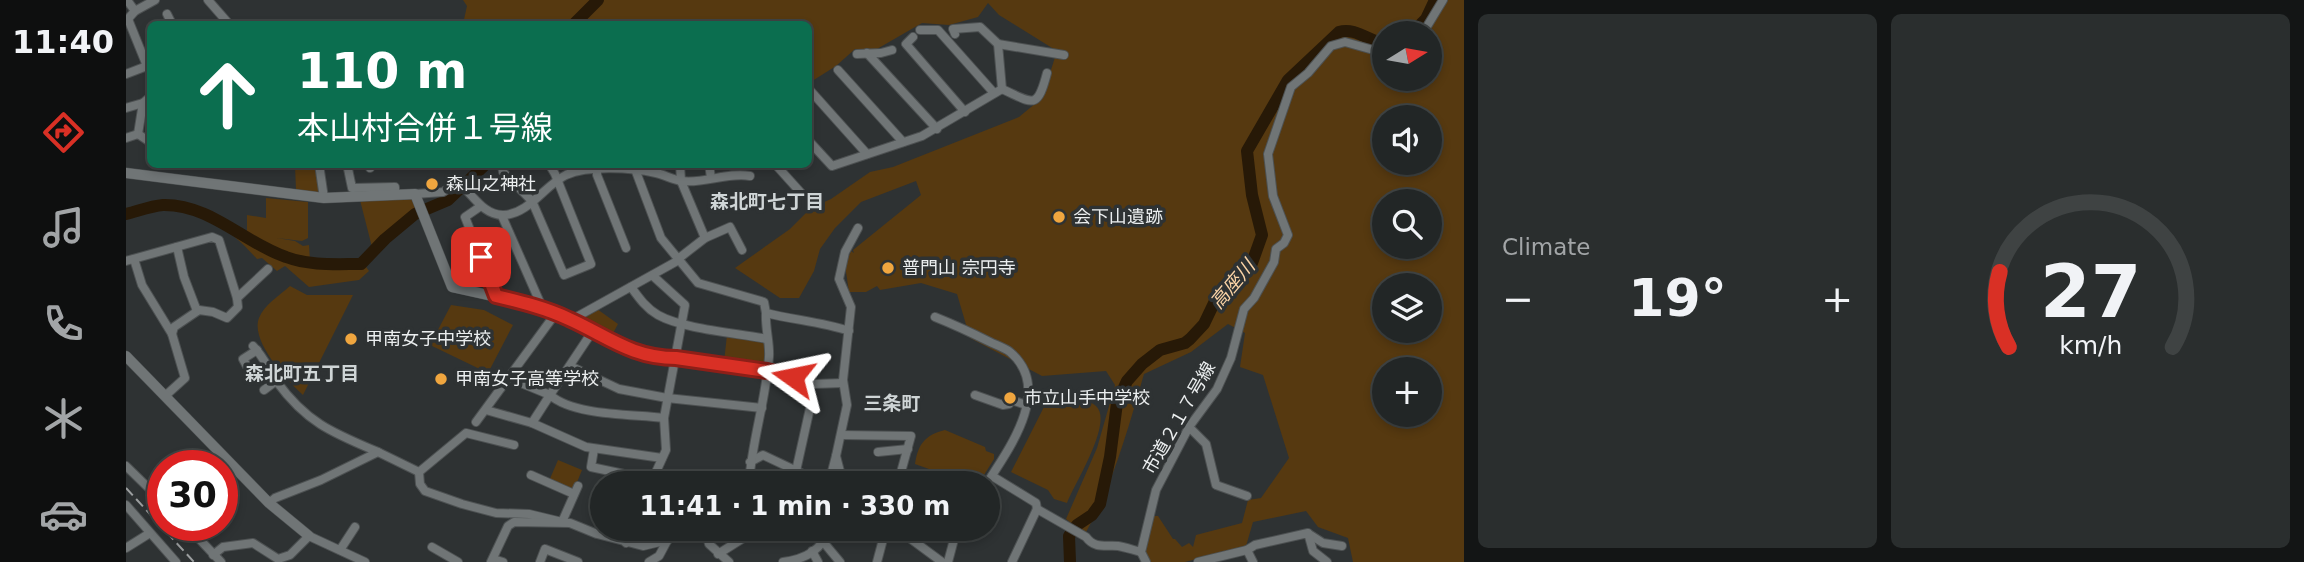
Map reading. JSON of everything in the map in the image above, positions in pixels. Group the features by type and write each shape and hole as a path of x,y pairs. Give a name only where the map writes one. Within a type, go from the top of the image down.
{"street":[{"path":"127,0 135,11"},
{"path":"126,75 147,66 127,20 135,11 155,0"},
{"path":"208,0 226,21"},
{"path":"1431,21 1443,0"},
{"path":"167,14 170,21"},
{"path":"954,34 953,29 979,27 998,44 1064,55"},
{"path":"920,30 938,30 998,91 1030,101 1037,100 1041,96 1047,73"},
{"path":"909,41 965,111"},
{"name":"市道２１７号線","path":"1141,552 1156,490 1189,427 1217,389 1231,358 1244,309 1254,298 1274,262 1276,249 1284,243 1288,235 1273,196 1268,154 1291,87 1308,73 1331,46 1345,42 1372,49"},
{"path":"998,44 998,91"},
{"path":"857,54 892,50"},
{"path":"867,53 937,129"},
{"path":"839,69 903,142"},
{"path":"812,89 867,154"},
{"path":"812,144 832,166 937,129 998,91"},
{"path":"126,108 147,100"},
{"path":"138,134 143,103"},
{"path":"126,138 138,134"},
{"path":"138,134 147,140"},
{"path":"320,168 324,198"},
{"path":"348,168 352,188 394,187 395,195"},
{"path":"502,168 503,172 532,201 564,275 591,264 551,168"},
{"path":"126,173 324,198 395,195 416,197 443,192 458,182 490,212 502,216 517,212 566,176 594,168"},
{"path":"597,168 626,247"},
{"path":"616,168 659,173 681,181 738,173 750,176"},
{"path":"680,168 681,181 705,238"},
{"path":"710,168 712,178"},
{"path":"779,168 802,194"},
{"path":"635,169 661,238 698,283 764,302 769,355 750,471"},
{"path":"416,197 452,286 541,307 632,352 767,371 814,384 844,383"},
{"path":"481,205 465,217 496,296"},
{"path":"502,216 541,307"},
{"path":"571,320 653,276 729,223 742,250"},
{"path":"832,471 847,405 844,383 851,307 839,279 841,265 856,232"},
{"path":"165,396 185,378 172,334 130,260 212,237 219,240 239,307 227,318 213,312 197,311 174,327 172,334"},
{"path":"177,247 184,277 197,311"},
{"path":"237,298 268,269"},
{"path":"653,276 685,305 664,418 666,450 656,471"},
{"path":"631,287 641,302 660,316 682,323 766,339"},
{"path":"476,422 556,313"},
{"path":"766,313 825,323 849,331"},
{"path":"935,317 966,329 1010,352 1029,383 1030,394 1012,445 996,471"},
{"path":"532,423 592,332"},
{"path":"250,370 243,359 255,348 276,381 303,413 316,423 419,472"},
{"path":"126,356 269,503 309,536 365,562"},
{"path":"570,366 619,389 667,398 762,408"},
{"path":"509,378 580,409 664,418"},
{"path":"264,390 276,381"},
{"path":"975,395 1003,405 1012,400 1026,405"},
{"path":"750,463 763,455 796,471 812,398"},
{"path":"486,410 532,423 594,449 662,458"},
{"path":"1189,427 1206,444 1216,485 1248,496"},
{"path":"419,472 466,433 514,445"},
{"path":"841,435 911,436 902,471"},
{"path":"594,449 591,467 607,471"},
{"path":"878,452 908,449"},
{"path":"269,503 377,452"},
{"path":"836,456 841,471"},
{"path":"126,466 147,486"},
{"path":"419,472 420,484 425,491 461,504 496,513 529,514 643,546 664,541"},
{"path":"530,475 576,490 562,522"},
{"path":"1000,485 1036,503 1037,509 1012,562"},
{"path":"126,505 147,530"},
{"path":"1037,509 1081,534 1091,544 1103,547 1118,546 1141,552 1146,562"},
{"path":"503,562 492,560 508,526 514,522 562,522"},
{"path":"340,550 355,527"},
{"path":"1310,533 1323,544 1342,546"},
{"path":"1201,562 1247,550 1255,545 1310,533"},
{"path":"1310,533 1313,551 1327,562"},
{"path":"126,548 147,535"},
{"path":"213,555 223,547 253,543 278,559 290,559 309,536"},
{"path":"157,541 176,562"},
{"path":"200,541 220,562"},
{"path":"649,562 659,556 667,541"},
{"path":"708,541 718,554 729,562"},
{"path":"718,554 739,541"},
{"path":"783,562 796,561 826,541 840,562"},
{"path":"877,562 883,541"},
{"path":"914,541 942,562"},
{"path":"948,562 954,541"},
{"path":"432,547 458,562"},
{"path":"540,562 545,549 578,562"},
{"path":"1247,550 1253,562"},
{"path":"813,551 818,562"}],"shaded area":[{"path":"463,0 1464,0 1464,562 1353,562 1348,538 1318,527 1306,511 1253,522 1246,546 1185,562 1150,562 1145,554 1154,516 1158,516 1173,539 1182,547 1189,543 1193,547 1196,535 1242,523 1248,500 1261,498 1289,458 1263,375 1240,367 1245,333 1228,324 1191,352 1144,374 1112,476 1085,534 1066,519 1097,448 1115,385 1106,371 1042,376 970,338 957,294 921,283 880,290 877,286 866,292 849,292 845,265 851,251 854,253 853,250 921,195 916,181 861,202 835,228 820,249 814,271 799,298 780,298 735,268 790,229 811,208 831,199 870,172 893,167 1019,117 1042,98 1057,51 999,15 988,3 978,17 949,25 922,23 877,49 855,49 836,66 812,81 812,21 464,21 467,6"},
{"path":"295,168 316,168 320,195 296,190"},
{"path":"266,198 308,202 308,238 302,241 277,238 295,241 303,246 309,245 310,261 361,260 369,271 359,280 309,287 285,266 277,271 262,258 257,259 231,234 212,223 214,217 247,231 247,215 266,218"},
{"path":"360,200 413,200 416,208 372,247"},
{"path":"290,286 307,295 353,295 303,395 272,360 260,338 258,327 259,318 265,309"},
{"path":"451,305 484,310 513,325 488,373 430,345"},
{"path":"597,309 618,324 611,337 582,322 583,316"},
{"path":"727,335 764,341 767,355 765,369 724,362"},
{"path":"1053,394 1087,401 1096,406 1100,414 1097,439 1067,503 1054,499 1048,490 1011,472"},
{"path":"945,430 985,447 986,451 994,454 994,459 986,471 934,471 915,464 918,451 932,435"},
{"path":"558,460 582,470 573,492 549,481"}],"waterway":[{"path":"577,21 598,0"},
{"name":"高座川","path":"1424,21 1435,0"},
{"name":"高座川","path":"1070,562 1069,536 1100,504 1117,403 1127,381 1142,364 1160,350 1190,339 1204,324 1215,301 1238,274 1252,263 1262,235 1252,195 1247,151 1288,80 1339,32 1351,31 1372,40"},
{"path":"126,214 163,205 180,206 211,217 271,251 295,260 323,264 361,264 415,214 448,200 482,168"}],"railway":[{"path":"126,488 194,562"}],"place":[{"name":"森山之神社","path":"432,184"},
{"name":"会下山遺跡","path":"1059,217"},
{"name":"普門山 宗円寺","path":"888,268"},
{"name":"甲南女子中学校","path":"351,339"},
{"name":"甲南女子高等学校","path":"441,379"},
{"name":"市立山手中学校","path":"1010,398"}],"district":[{"name":"森北町七丁目","path":"767,201"},
{"name":"森北町五丁目","path":"302,373"},
{"name":"三条町","path":"892,403"}],"route":[{"path":"481,257 496,296 556,313 632,352 793,377"}]}
